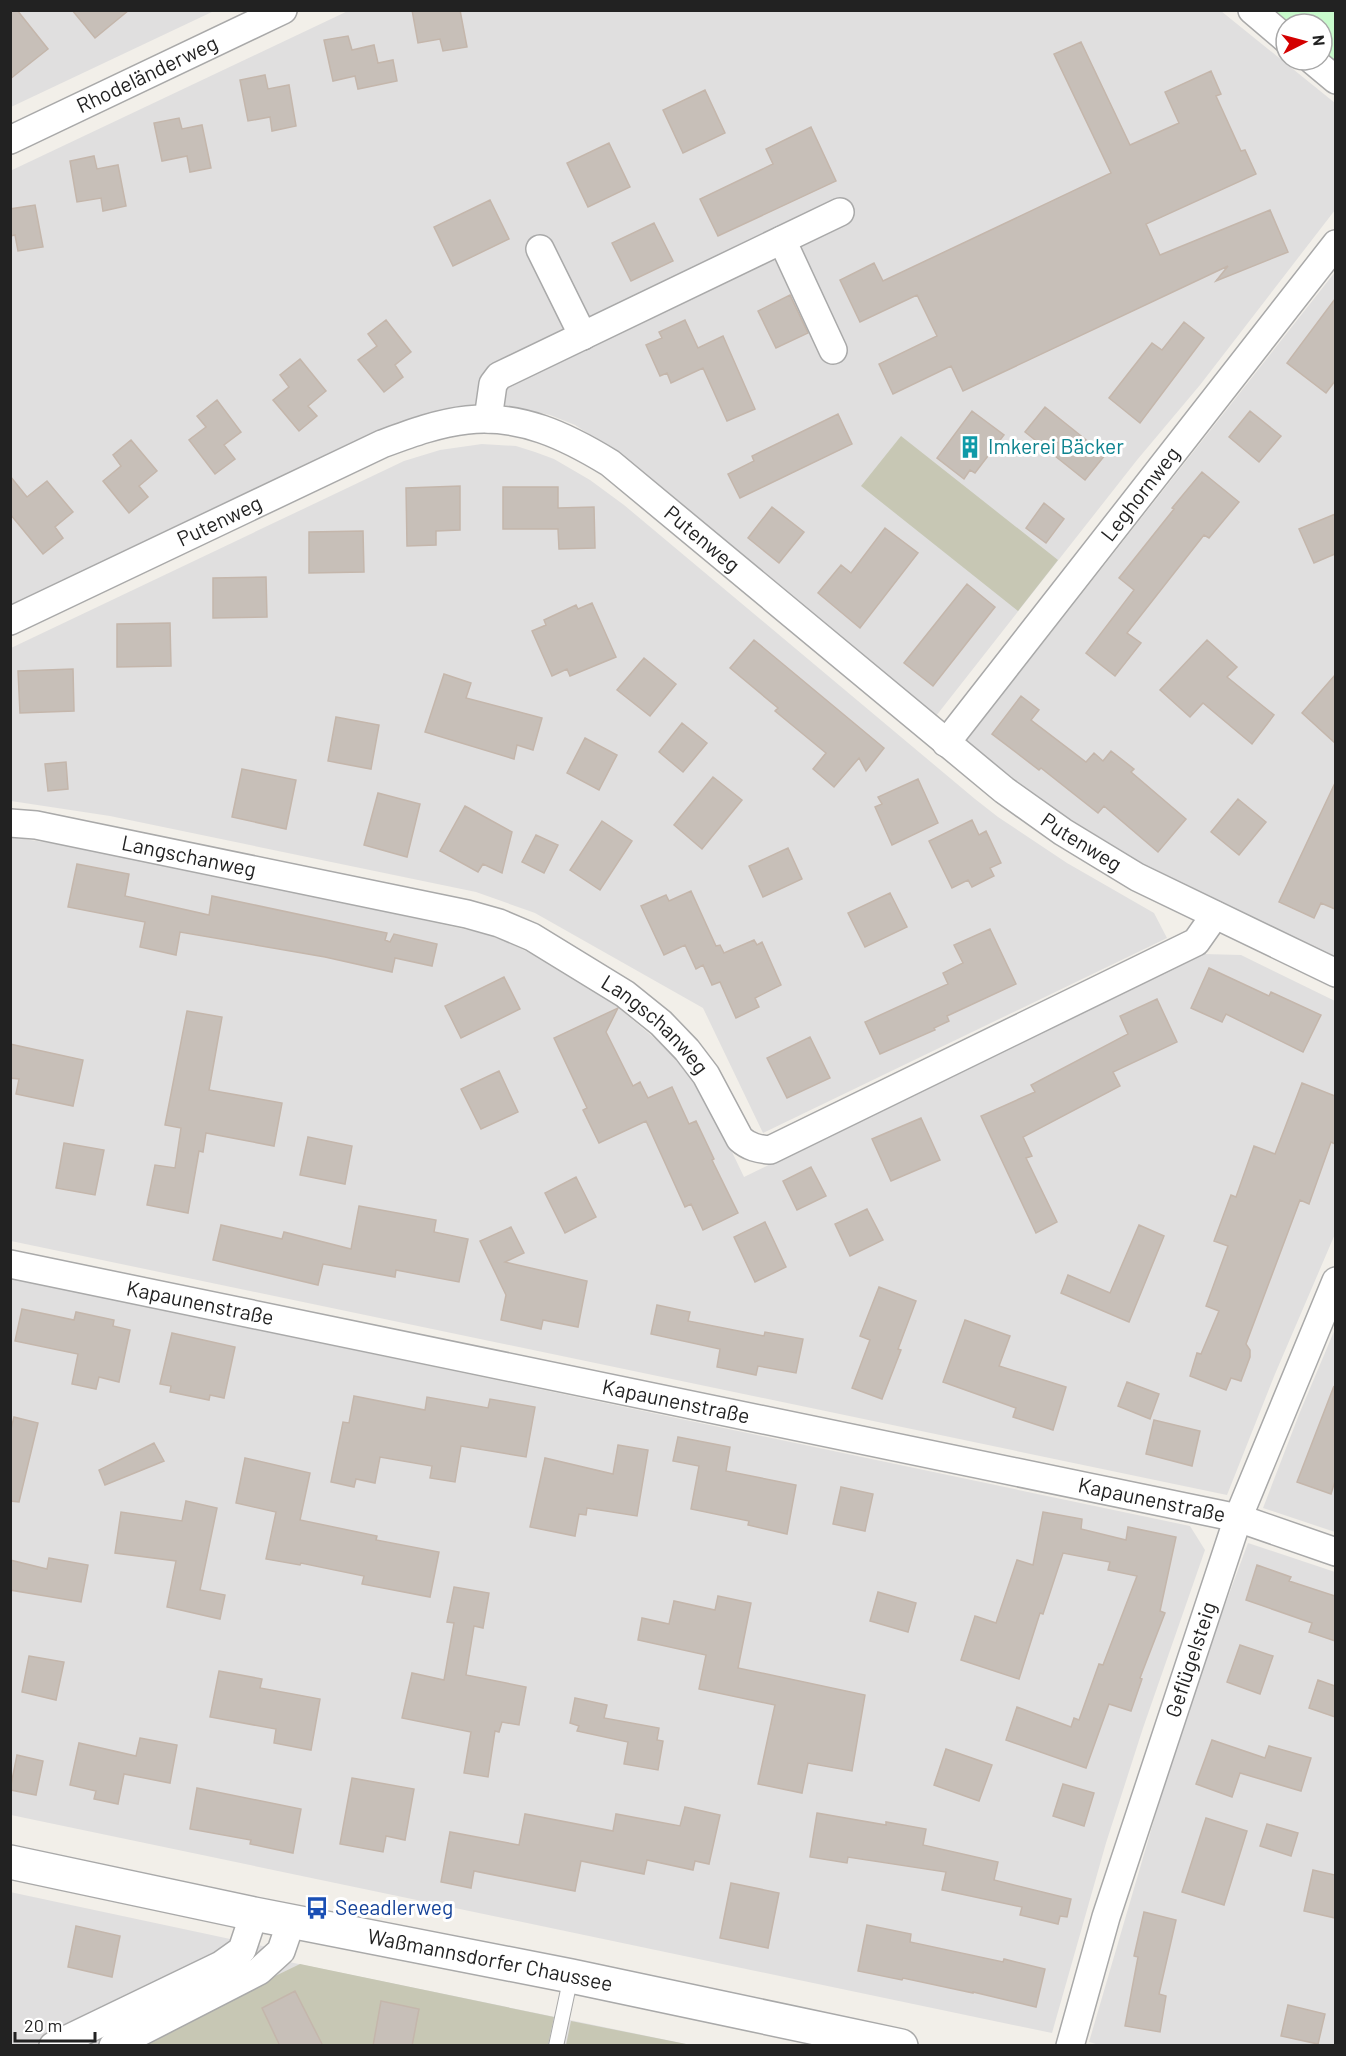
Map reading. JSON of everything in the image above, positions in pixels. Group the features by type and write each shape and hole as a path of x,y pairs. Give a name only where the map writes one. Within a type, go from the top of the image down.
{"street":[{"name":"Rhodeländerweg","path":"10,140 283,10"},
{"path":"1252,10 1274,29"},
{"path":"488,419 493,384 499,376 840,212"},
{"path":"782,240 833,350"},
{"name":"Leghornweg","path":"946,743 1335,244"},
{"path":"540,249 583,336"},
{"name":"Putenweg","path":"10,621 382,444 466,420 514,421 542,428 576,442 610,463 946,743 1004,790 1063,832 1137,877 1335,973"},
{"name":"Langschanweg","path":"10,823 36,825 467,914 499,923 532,937 625,994 661,1023 687,1050 706,1075 740,1138 747,1145 770,1150 1196,942 1215,915"},
{"name":"Kapaunenstraße","path":"10,1264 566,1381 1238,1518 1335,1552"},
{"name":"Geflügelsteig","path":"1070,2046 1106,1917 1238,1518 1335,1281"},
{"name":"Waßmannsdorfer Chaussee","path":"10,1862 291,1922 571,1976 901,2046"},
{"path":"53,2046 221,1965 242,1950 254,1914"},
{"path":"125,2043 259,1971 281,1951 291,1922"}],"lane":[{"path":"556,2046 571,1976"}],"shaded area":[{"path":"11,10 214,11 11,107"},
{"path":"350,10 1221,11 1274,54 1274,72 1297,72 1335,103 1335,210 1200,385 1137,460 936,716 629,460 575,425 550,415 498,404 454,407 406,420 11,606 10,171"},
{"path":"1335,272 1335,958 1168,879 1057,811 965,742"},
{"path":"901,436 1058,560 1018,611 861,486"},
{"path":"482,444 516,446 535,452 554,459 590,480 624,505 998,817 1067,863 1154,913 1167,938 763,1133 703,1008 535,913 476,892 110,816 11,801 11,648 404,461 440,450"},
{"path":"10,837 64,845 386,912 486,934 509,943 534,955 614,1004 666,1048 690,1075 722,1131 744,1177 1204,954 1241,955 1335,1001 1335,1234 1275,1374 1227,1495 11,1241"},
{"path":"11,1278 1190,1526 1205,1550 1106,1843 1052,2033 11,1815"},
{"path":"1335,1329 1335,1532 1263,1508"},
{"path":"1248,1543 1335,1572 1335,2045 1103,2046 1089,2042 1169,1769 1212,1640"},
{"path":"10,1892 272,1948 260,1956 691,2045 11,2045"},
{"path":"300,1964 554,2017 548,2045 144,2046 141,2041"},
{"path":"571,2021 691,2045 566,2045"}],"green space":[{"path":"1271,11 1335,11 1335,62 1334,12 1274,13"}],"building":[{"path":"10,10 17,10 48,49 10,79"},
{"path":"72,10 129,10 95,38"},
{"path":"412,10 460,10 467,47 443,51 440,39 418,43"},
{"path":"348,36 352,50 374,45 378,63 393,60 397,81 358,89 355,76 333,81 324,40"},
{"path":"1081,42 1130,145 1179,123 1165,92 1211,71 1221,94 1216,96 1241,151 1245,150 1256,174 1146,224 1160,255 1270,210 1288,252 1216,281 1228,266 963,391 951,366 893,394 879,364 937,336 917,295 860,322 840,280 874,263 883,281 1111,173 1054,54"},
{"path":"265,75 268,89 289,85 296,126 272,131 270,117 248,121 240,80"},
{"path":"705,90 725,133 683,153 663,110"},
{"path":"179,118 182,129 202,125 211,168 190,172 187,156 162,161 154,123"},
{"path":"811,127 836,181 718,236 700,199 773,164 766,149"},
{"path":"609,143 630,187 588,207 567,163"},
{"path":"94,156 97,169 118,165 126,206 103,211 101,198 77,202 70,161"},
{"path":"490,200 509,239 453,266 434,227"},
{"path":"35,205 43,247 18,251 15,235 10,236 10,209"},
{"path":"654,223 673,261 631,281 612,243"},
{"path":"790,295 808,333 776,348 758,311"},
{"path":"1335,299 1335,381 1326,393 1287,363"},
{"path":"386,320 411,352 395,365 403,377 384,392 358,360 377,346 368,334"},
{"path":"685,320 698,348 723,336 755,409 727,421 703,368 671,383 667,373 660,376 646,345 662,338 659,332"},
{"path":"1184,322 1204,338 1140,423 1109,398 1152,343 1162,350"},
{"path":"300,359 326,391 308,406 317,416 299,431 273,400 289,387 280,375"},
{"path":"217,400 241,432 224,445 235,459 215,474 189,440 206,427 197,416"},
{"path":"1045,407 1105,455 1085,480 1025,432"},
{"name":"Imkerei Bäcker","path":"972,411 1004,435 975,473 970,470 964,479 937,458"},
{"path":"1250,411 1281,436 1259,462 1229,437"},
{"path":"838,414 852,444 740,498 728,474 754,461 752,456"},
{"path":"131,440 157,471 139,486 148,497 129,513 103,481 121,466 113,455"},
{"path":"1202,472 1239,502 1209,538 1204,535 1127,633 1141,643 1115,676 1086,653 1134,590 1119,578"},
{"path":"10,476 27,497 47,481 73,512 55,527 63,538 43,554 10,514"},
{"path":"460,486 460,530 436,531 436,545 407,546 406,488"},
{"path":"503,487 558,487 558,508 594,507 595,548 559,549 558,529 503,529"},
{"path":"1044,503 1064,519 1046,543 1026,528"},
{"path":"772,507 804,532 779,563 748,538"},
{"path":"1335,514 1335,554 1314,563 1299,529"},
{"path":"885,528 918,553 860,628 818,593 841,565 851,573"},
{"path":"363,531 364,572 309,573 309,532"},
{"path":"266,577 267,617 213,618 213,578"},
{"path":"967,584 995,607 933,686 904,663"},
{"path":"592,603 616,657 570,676 567,669 552,676 532,631 546,625 544,620 576,605 578,609"},
{"path":"170,623 171,666 117,667 117,624"},
{"path":"754,640 884,748 866,771 859,758 834,787 813,769 826,753 775,711 778,708 730,668"},
{"path":"1207,640 1237,667 1227,677 1274,715 1252,744 1203,703 1190,717 1160,690"},
{"path":"644,658 676,684 650,716 617,690"},
{"path":"73,669 74,711 20,713 18,671"},
{"path":"444,674 471,683 466,698 542,718 533,750 517,745 514,759 425,732"},
{"path":"1335,675 1335,743 1302,713"},
{"path":"1021,696 1039,710 1031,720 1086,762 1094,753 1103,761 1111,751 1134,769 1131,772 1186,819 1158,852 1104,806 1098,813 1041,768 1039,770 992,734"},
{"path":"336,717 379,725 371,769 328,761"},
{"path":"682,723 707,743 683,772 659,752"},
{"path":"585,738 617,755 599,790 567,773"},
{"path":"66,762 68,789 48,791 45,764"},
{"path":"242,769 296,780 286,829 232,817"},
{"path":"713,777 742,800 702,849 674,825"},
{"path":"918,779 938,823 892,845 875,807 882,804 878,797"},
{"path":"1335,783 1335,909 1321,903 1314,918 1279,902"},
{"path":"378,793 420,804 407,857 364,845"},
{"path":"1238,799 1266,822 1239,855 1211,832"},
{"path":"465,806 512,832 502,873 483,864 478,872 440,851"},
{"path":"972,820 979,835 986,831 1001,863 990,868 994,876 972,887 968,880 952,888 929,841"},
{"path":"602,821 632,841 600,890 570,870"},
{"path":"536,835 558,845 544,873 522,862"},
{"path":"788,848 802,879 763,897 749,866"},
{"path":"77,864 129,874 125,896 209,915 212,896 387,933 385,940 390,942 394,934 437,944 432,966 395,958 392,972 325,957 180,932 176,955 140,947 145,922 68,907"},
{"path":"691,891 716,946 720,945 724,953 754,940 757,945 762,942 781,985 755,998 759,1007 736,1018 720,982 712,985 703,965 696,969 685,945 664,955 641,906 666,895 669,901"},
{"path":"890,893 907,927 865,947 848,913"},
{"path":"990,929 1016,984 947,1016 949,1021 934,1028 935,1030 880,1054 865,1022 948,984 943,973 963,963 954,945"},
{"path":"1209,968 1269,996 1271,992 1321,1015 1303,1052 1226,1014 1222,1022 1191,1008"},
{"path":"504,977 520,1009 461,1038 445,1006"},
{"path":"1157,999 1177,1042 1113,1072 1120,1086 1023,1137 1032,1156 1026,1158 1057,1222 1036,1233 981,1116 1035,1092 1031,1085 1128,1034 1120,1016"},
{"path":"618,1008 606,1032 633,1086 640,1082 648,1098 672,1087 689,1124 696,1121 738,1213 703,1230 691,1204 685,1207 646,1121 599,1143 583,1110 587,1108 554,1038"},
{"path":"187,1011 222,1017 209,1090 282,1103 274,1146 206,1133 203,1152 199,1151 188,1213 147,1205 155,1165 175,1168 181,1128 165,1125"},
{"path":"810,1037 830,1078 787,1098 767,1058"},
{"path":"10,1044 83,1060 73,1106 16,1094 19,1079 10,1078"},
{"path":"499,1071 518,1112 481,1129 461,1089"},
{"path":"1302,1083 1335,1096 1335,1144 1331,1142 1309,1204 1300,1200 1246,1344 1250,1350 1250,1357 1241,1381 1231,1378 1226,1390 1190,1376 1197,1353 1201,1354 1219,1311 1206,1306 1228,1246 1214,1241 1231,1195 1236,1197 1254,1146 1275,1154"},
{"path":"921,1118 940,1160 891,1181 872,1139"},
{"path":"308,1137 352,1146 345,1184 300,1175"},
{"path":"64,1143 104,1150 95,1195 56,1188"},
{"path":"811,1167 826,1196 797,1210 783,1181"},
{"path":"576,1177 596,1217 565,1233 545,1193"},
{"path":"359,1206 436,1220 434,1232 468,1239 459,1282 396,1270 395,1277 323,1264 318,1285 213,1260 221,1225 282,1239 284,1232 351,1249"},
{"path":"867,1209 883,1240 850,1256 835,1224"},
{"path":"765,1222 786,1267 755,1282 734,1237"},
{"path":"1139,1225 1164,1236 1129,1322 1061,1293 1068,1275 1110,1293"},
{"path":"511,1227 524,1253 505,1262 587,1281 578,1327 543,1320 541,1329 501,1320 506,1295 480,1241"},
{"path":"879,1287 916,1301 898,1349 901,1350 882,1399 852,1388 870,1340 860,1336"},
{"path":"657,1305 690,1312 688,1321 764,1336 765,1332 803,1339 796,1373 758,1366 756,1375 717,1367 720,1349 651,1334"},
{"path":"22,1309 74,1320 76,1312 114,1320 113,1326 130,1330 119,1382 99,1377 96,1389 72,1384 78,1354 15,1341"},
{"path":"965,1320 1010,1336 999,1366 1066,1387 1053,1430 1013,1417 1016,1408 943,1382"},
{"path":"172,1333 235,1347 224,1398 210,1395 209,1400 170,1392 171,1386 160,1384"},
{"path":"1127,1382 1159,1394 1150,1419 1118,1406"},
{"path":"1334,1386 1335,1481 1331,1494 1297,1482"},
{"path":"354,1396 425,1410 427,1397 488,1408 490,1399 535,1407 526,1457 461,1446 455,1482 430,1478 432,1466 380,1457 375,1483 356,1479 354,1487 331,1482 343,1422 349,1423"},
{"path":"14,1417 38,1423 19,1502 10,1501 10,1433"},
{"path":"1154,1420 1200,1431 1192,1466 1146,1454"},
{"path":"678,1437 730,1447 726,1471 796,1485 787,1534 748,1525 749,1521 691,1509 699,1466 673,1461"},
{"path":"154,1443 164,1461 105,1485 99,1470"},
{"path":"618,1445 648,1450 637,1516 587,1508 586,1515 579,1514 575,1536 530,1527 545,1458 613,1474"},
{"path":"245,1458 310,1473 300,1520 377,1536 376,1540 439,1552 430,1597 362,1584 364,1576 301,1563 300,1565 266,1559 276,1512 236,1503"},
{"path":"841,1487 873,1494 865,1531 833,1524"},
{"path":"186,1501 217,1508 200,1590 225,1595 220,1619 167,1607 176,1561 115,1553 121,1512 182,1521"},
{"path":"1043,1512 1082,1519 1081,1529 1126,1540 1128,1527 1176,1537 1160,1611 1165,1613 1140,1678 1142,1679 1131,1711 1109,1704 1086,1768 1006,1740 1017,1707 1071,1727 1074,1718 1079,1720 1099,1664 1103,1665 1137,1576 1108,1570 1110,1562 1063,1553 1043,1614 1040,1613 1019,1679 961,1660 975,1616 996,1623 1017,1560 1033,1565"},
{"path":"49,1558 88,1565 81,1602 10,1590 10,1560 47,1569"},
{"path":"1257,1565 1291,1577 1289,1581 1335,1596 1335,1641 1309,1632 1312,1623 1246,1600"},
{"path":"454,1587 489,1593 483,1628 474,1626 466,1675 526,1687 519,1725 502,1722 499,1732 495,1731 488,1777 464,1773 471,1732 402,1718 412,1673 444,1680 454,1623 447,1622"},
{"path":"878,1592 916,1603 908,1632 870,1621"},
{"path":"718,1596 751,1603 738,1668 865,1695 852,1771 808,1763 802,1793 758,1784 775,1705 699,1689 706,1655 638,1640 642,1618 669,1624 674,1601 715,1610"},
{"path":"1240,1645 1273,1656 1260,1694 1227,1682"},
{"path":"29,1656 64,1662 56,1700 22,1692"},
{"path":"219,1671 262,1679 260,1688 320,1699 311,1750 274,1743 276,1729 210,1717"},
{"path":"1318,1680 1335,1686 1335,1717 1309,1708"},
{"path":"575,1698 607,1705 604,1718 659,1728 657,1740 663,1741 658,1770 624,1764 628,1742 577,1731 579,1726 570,1723"},
{"path":"140,1738 177,1745 170,1783 124,1774 118,1804 94,1799 96,1791 70,1785 79,1743 136,1756"},
{"path":"1212,1740 1265,1758 1269,1746 1311,1758 1301,1791 1240,1773 1232,1797 1196,1784"},
{"path":"946,1749 992,1765 979,1801 934,1785"},
{"path":"17,1755 43,1761 36,1795 10,1790"},
{"path":"352,1778 414,1789 405,1840 386,1836 383,1852 340,1844"},
{"path":"1063,1784 1094,1793 1084,1826 1053,1816"},
{"path":"197,1788 301,1809 293,1853 250,1844 251,1840 190,1829"},
{"path":"685,1807 720,1815 709,1864 695,1861 693,1870 647,1860 644,1874 581,1861 575,1891 474,1871 471,1888 441,1882 450,1832 519,1845 525,1814 613,1831 616,1814 680,1826"},
{"path":"817,1813 886,1825 886,1822 926,1829 923,1845 998,1862 994,1880 1071,1899 1067,1917 1060,1916 1058,1924 1020,1915 1022,1907 942,1890 946,1872 848,1857 847,1863 810,1857"},
{"path":"1206,1818 1247,1831 1224,1905 1182,1892"},
{"path":"1267,1824 1298,1833 1291,1856 1260,1846"},
{"path":"1313,1870 1335,1875 1335,1918 1304,1911"},
{"path":"731,1883 779,1893 768,1948 720,1938"},
{"path":"1144,1912 1176,1920 1159,1994 1166,1996 1160,2032 1125,2026 1138,1957 1134,1956"},
{"path":"867,1925 911,1934 910,1942 1045,1969 1036,2007 973,1992 858,1971"},
{"path":"76,1926 120,1936 112,1977 68,1967"},
{"path":"295,1991 323,2046 280,2046 262,2008"},
{"path":"381,2001 419,2009 412,2046 373,2046"},
{"path":"1288,2005 1325,2014 1318,2044 1281,2036"}],"place":[{"name":"Imkerei Bäcker","path":"970,447"},
{"name":"Seeadlerweg","path":"317,1908"}]}
